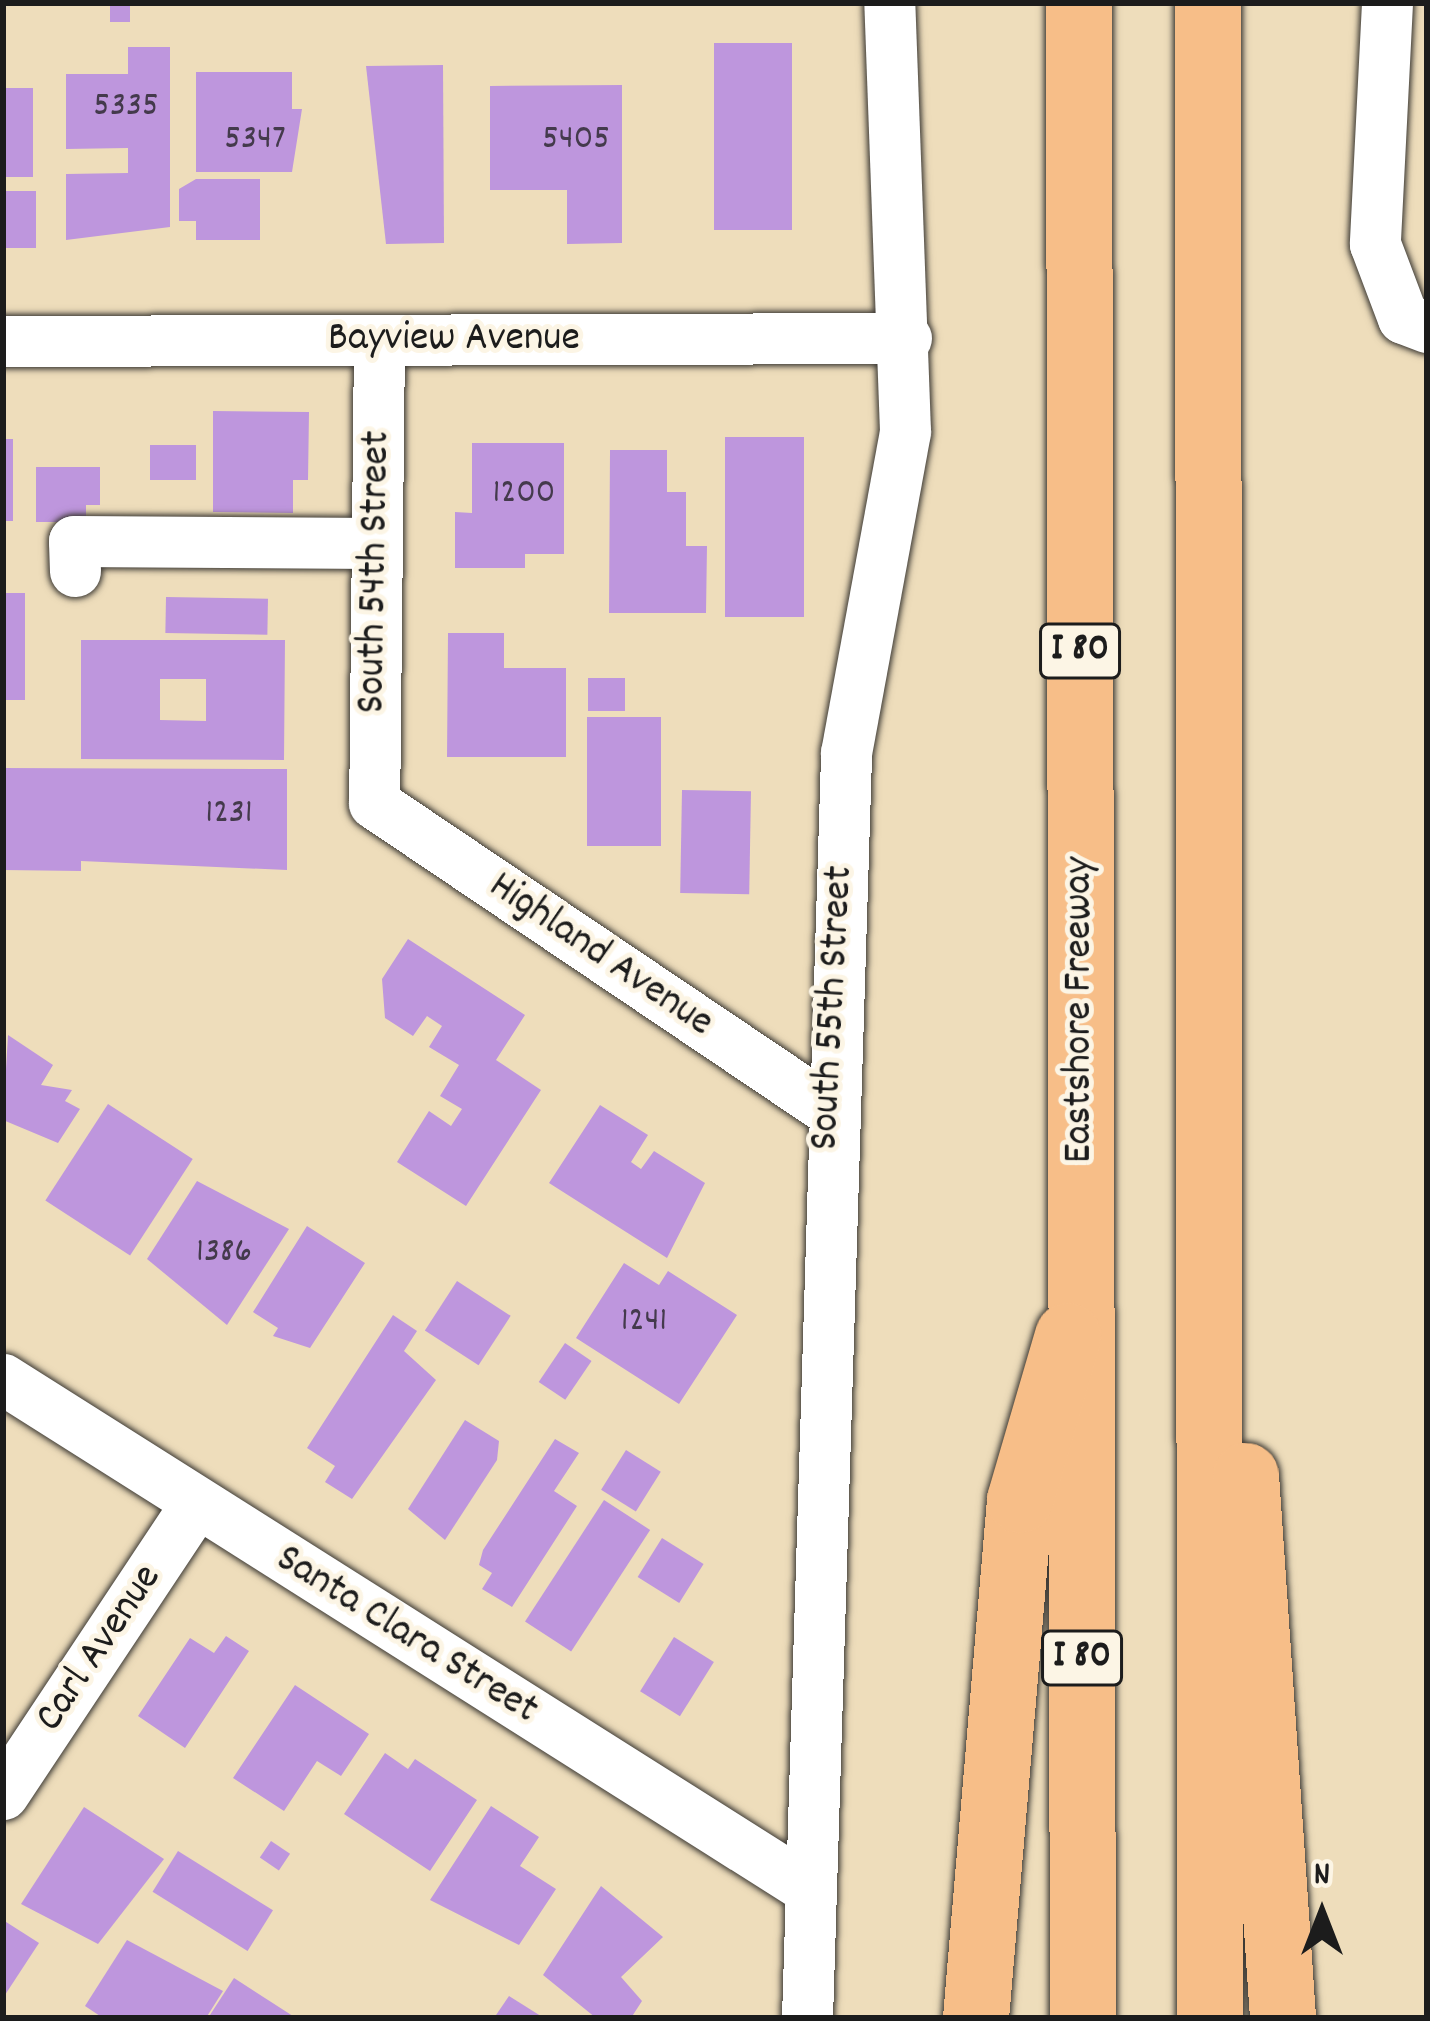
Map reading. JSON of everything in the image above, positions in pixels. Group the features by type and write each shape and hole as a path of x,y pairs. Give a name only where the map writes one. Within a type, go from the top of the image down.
{"highway":[{"name":"Eastshore Freeway","path":"1079,3 1082,2018"},
{"path":"1208,3 1210,2018"},
{"path":"1208,1114 1263,1641 1283,2018"},
{"path":"976,2018 1020,1500 1029,1439 1082,1299"}],"street":[{"name":"South 55th Street","path":"807,2018 827,1109 846,753 905,430 906,338 889,3"},
{"path":"1387,3 1375,244 1415,322"},
{"name":"Bayview Avenue","path":"3,340 906,338"},
{"name":"South 54th Street","path":"374,803 379,340"},
{"path":"75,571 74,541 377,543"},
{"name":"Highland Avenue","path":"374,803 827,1109"},
{"name":"Santa Clara Street","path":"3,1379 811,1890"},
{"name":"Carl Avenue","path":"3,1794 196,1504"}],"building":[{"path":"110,3 130,3 130,22 110,22"},
{"path":"714,43 792,43 792,230 714,230"},
{"path":"128,47 170,47 170,227 66,240 66,174 128,173 128,148 66,149 66,74 128,74"},
{"path":"443,65 444,243 386,244 366,66"},
{"path":"196,72 292,72 292,109 302,109 292,172 196,172"},
{"path":"622,85 622,243 567,244 567,190 490,190 490,86"},
{"path":"3,88 33,88 33,177 3,177"},
{"path":"196,179 260,179 260,240 196,240 196,221 179,221 179,189"},
{"path":"3,191 36,191 36,248 3,248"},
{"path":"213,411 309,412 308,480 293,480 293,513 213,512"},
{"path":"725,437 804,437 804,617 725,617"},
{"path":"3,439 13,439 13,521 3,521"},
{"path":"472,443 564,443 564,554 525,554 525,568 455,568 455,512 472,513"},
{"path":"150,445 196,445 196,480 150,480"},
{"path":"610,450 667,450 667,492 686,492 686,546 707,546 706,613 609,613"},
{"path":"36,467 100,467 100,505 86,505 86,522 36,522"},
{"path":"3,593 25,593 25,700 3,700"},
{"path":"166,597 268,599 267,635 165,633"},
{"path":"448,633 504,633 504,668 566,668 566,757 447,757"},
{"path":"81,640 285,640 284,760 81,759","holes":["160,679 206,679 206,721 160,720"]},
{"path":"588,678 625,678 625,711 588,711"},
{"path":"587,717 661,717 661,846 587,846"},
{"path":"3,768 287,769 287,870 81,861 81,871 3,870"},
{"path":"682,790 751,791 749,894 680,893"},
{"path":"408,939 525,1015 496,1060 541,1090 466,1206 397,1162 429,1111 451,1126 462,1109 440,1096 459,1065 429,1047 442,1026 427,1016 413,1036 385,1018 382,979"},
{"path":"8,1035 53,1065 41,1085 72,1090 65,1101 80,1109 58,1143 3,1120"},
{"path":"108,1104 193,1159 130,1255 45,1200"},
{"path":"600,1105 648,1135 631,1162 641,1169 654,1151 705,1183 667,1258 549,1183"},
{"path":"197,1181 289,1229 227,1325 147,1259"},
{"path":"307,1226 365,1263 310,1348 273,1336 278,1328 253,1312"},
{"path":"624,1263 659,1285 668,1271 737,1315 679,1404 576,1338"},
{"path":"457,1281 511,1316 479,1365 425,1330"},
{"path":"393,1315 417,1331 404,1351 436,1380 352,1499 325,1482 335,1466 307,1448"},
{"path":"565,1343 592,1361 565,1400 539,1382"},
{"path":"465,1420 499,1441 497,1460 445,1540 408,1509"},
{"path":"555,1439 579,1453 554,1491 577,1506 512,1607 482,1589 492,1573 479,1565 483,1550"},
{"path":"626,1450 661,1472 636,1512 601,1490"},
{"path":"604,1500 650,1530 571,1652 525,1622"},
{"path":"662,1538 704,1564 679,1603 638,1577"},
{"path":"226,1636 249,1651 185,1748 138,1716 190,1638 214,1653"},
{"path":"674,1637 714,1662 680,1716 640,1691"},
{"path":"295,1685 369,1734 341,1776 317,1761 284,1811 233,1778"},
{"path":"385,1753 408,1769 415,1759 477,1800 430,1871 344,1814"},
{"path":"491,1806 539,1837 520,1866 556,1889 519,1945 430,1900"},
{"path":"84,1807 164,1859 98,1944 21,1904"},
{"path":"271,1841 290,1854 279,1870 260,1858"},
{"path":"178,1851 273,1910 248,1951 153,1892"},
{"path":"601,1886 663,1937 621,1977 642,2001 631,2018 596,2018 543,1975"},
{"path":"3,1920 39,1943 3,1998"},
{"path":"127,1940 223,1991 206,2018 103,2018 85,2006"},
{"path":"234,1978 296,2018 208,2018"},
{"path":"509,1996 544,2018 494,2018"}]}
